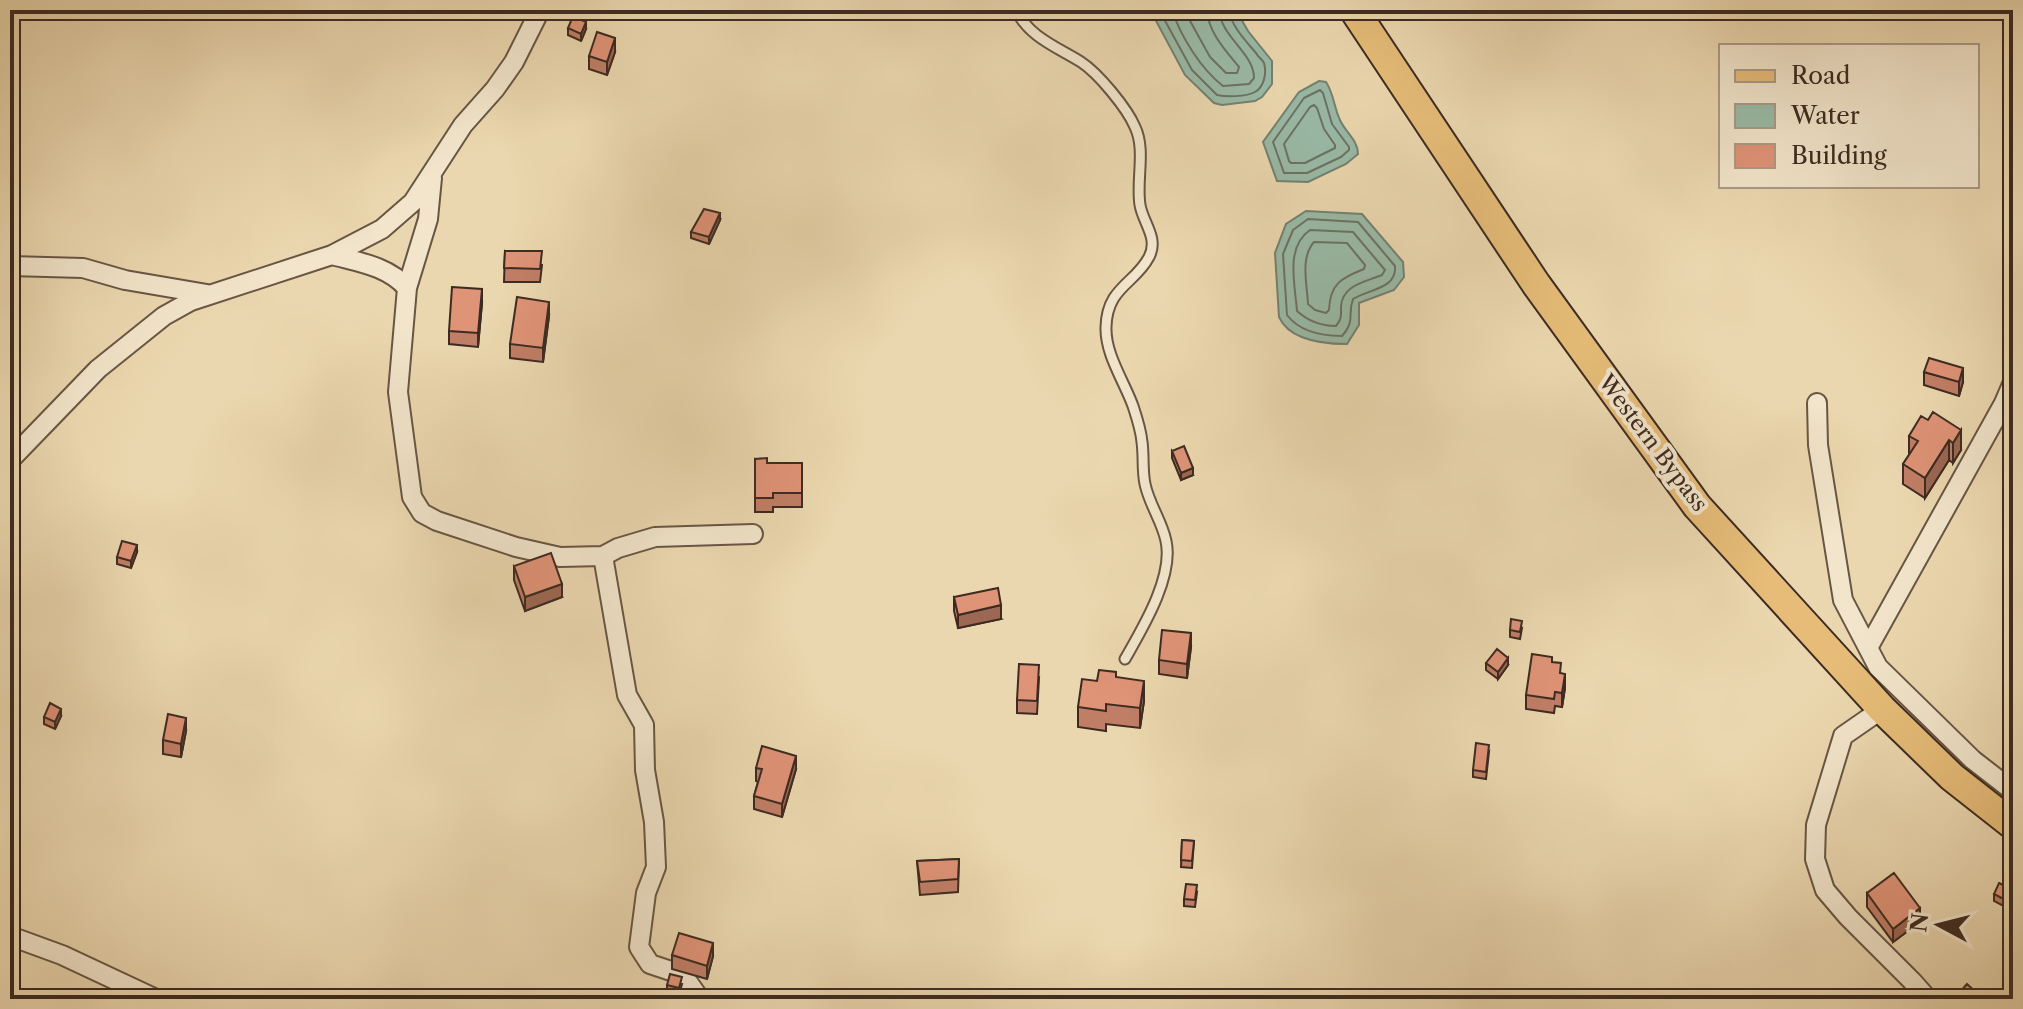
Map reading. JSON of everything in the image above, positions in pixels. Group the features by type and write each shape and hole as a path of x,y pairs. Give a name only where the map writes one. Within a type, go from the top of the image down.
{"main road":[{"name":"Western Bypass","path":"1354,10 1536,284 1697,506 1882,709 1952,777 2013,825"}],"street":[{"path":"10,460 98,369 164,316 191,301 332,255 382,229 413,202 463,125 495,89 514,62 540,10"},
{"path":"432,175 428,219 407,288 398,392 412,497 422,513 437,521 516,547 560,557 603,556 655,537 753,534"},
{"path":"332,255 377,267 399,279 407,288"},
{"path":"10,266 83,268 125,280 210,295"},
{"path":"1868,648 2013,382"},
{"path":"1817,403 1818,445 1843,600 1878,667 1973,760 2013,791"},
{"path":"603,556 627,695 644,725 645,770 654,822 656,867 646,893 639,947 650,964 683,975 700,999"},
{"path":"1882,709 1843,736 1816,825 1815,859 1825,890 1928,999"},
{"path":"10,936 62,955 156,999"}],"lane":[{"path":"1016,10 1036,36 1094,73 1118,100 1134,123 1138,135 1140,205 1153,244 1149,257 1112,300 1105,329 1138,422 1147,493 1167,543 1157,598 1125,659"}],"water":[{"path":"1154,10 1236,10 1272,61 1272,84 1255,101 1214,103 1185,75 1155,19"},
{"path":"1319,81 1326,82 1329,87 1340,120 1356,144 1358,154 1346,164 1308,182 1277,181 1263,142 1299,92"},
{"path":"1306,211 1362,214 1403,262 1404,277 1394,290 1359,303 1359,325 1347,344 1308,340 1291,331 1279,317 1275,253 1286,224"}],"building":[{"path":"573,16 586,22 581,34 568,28"},
{"path":"597,32 615,38 607,62 589,56"},
{"path":"704,209 720,213 709,237 691,232"},
{"path":"505,251 542,251 540,269 504,268"},
{"path":"452,287 482,289 478,333 449,331"},
{"path":"517,297 549,302 543,348 510,344"},
{"path":"1929,358 1963,368 1959,382 1924,372"},
{"path":"1933,412 1961,430 1953,443 1949,440 1925,478 1903,464 1918,441 1909,436 1921,416 1928,420"},
{"path":"1184,446 1193,468 1181,473 1172,451"},
{"path":"767,458 767,463 802,463 802,493 773,493 773,498 755,498 755,459"},
{"path":"122,541 137,545 131,561 117,557"},
{"path":"551,553 562,584 525,597 514,566"},
{"path":"998,588 1001,605 958,615 954,597"},
{"path":"1511,619 1522,621 1520,632 1510,630"},
{"path":"1162,630 1191,633 1187,664 1159,660"},
{"path":"1497,649 1508,658 1498,672 1486,663"},
{"path":"1532,654 1552,657 1552,662 1561,663 1560,673 1565,674 1562,693 1555,692 1554,699 1526,695"},
{"path":"1019,664 1039,665 1037,701 1017,700"},
{"path":"1099,670 1116,672 1116,677 1144,681 1140,708 1106,704 1106,711 1078,707 1082,679 1097,681"},
{"path":"50,703 61,709 55,722 44,717"},
{"path":"168,714 186,718 181,744 163,740"},
{"path":"1476,743 1489,745 1486,772 1473,770"},
{"path":"762,746 796,756 782,804 754,796 762,769 756,768"},
{"path":"1182,840 1194,841 1192,861 1181,860"},
{"path":"959,859 958,879 920,882 917,861"},
{"path":"1894,873 1920,908 1893,929 1867,893"},
{"path":"1999,883 2013,890 2009,902 1994,894"},
{"path":"1186,884 1197,885 1195,900 1184,899"},
{"path":"679,933 713,943 707,966 672,955"},
{"path":"670,974 682,977 679,988 667,985"},
{"path":"1967,984 1977,993 1972,999 1967,999 1960,992"},
{"path":"714,990 720,992 717,999 710,999"}]}
